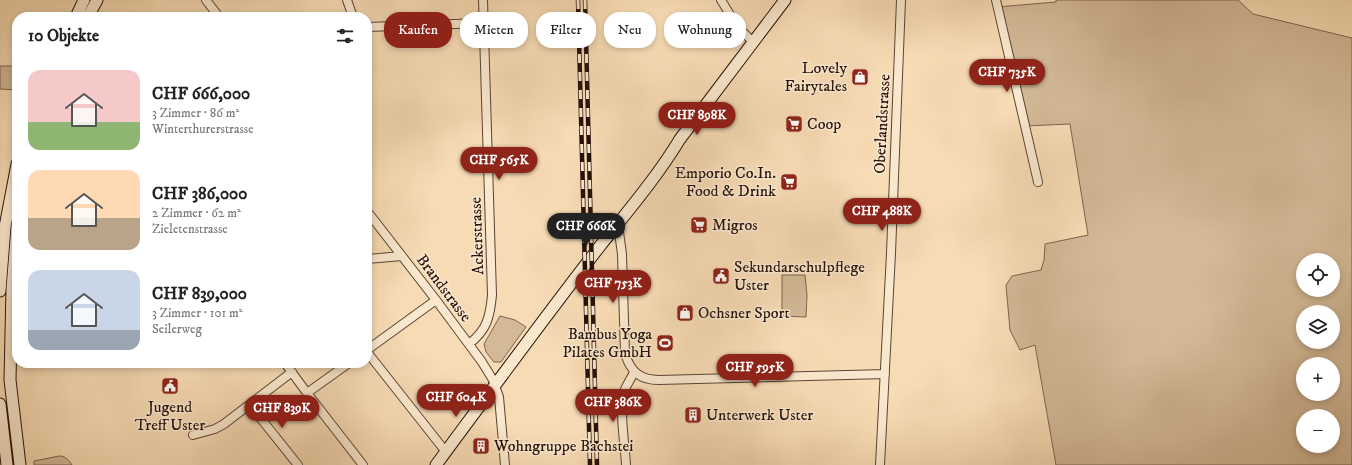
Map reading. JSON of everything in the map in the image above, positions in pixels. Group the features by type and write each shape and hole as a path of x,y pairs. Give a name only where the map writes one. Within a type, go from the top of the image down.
{"main road":[{"path":"78,12 84,0"},
{"path":"91,12 97,0"},
{"path":"436,465 664,164 680,139 785,0"},
{"path":"0,292 3,227 12,186"},
{"path":"12,334 10,380 20,465"},
{"path":"0,404 7,465"}],"street":[{"path":"206,0 215,12"},
{"path":"347,0 351,12"},
{"name":"Ackerstrasse","path":"483,0 484,12"},
{"path":"721,0 737,26 754,42"},
{"name":"Oberlandstrasse","path":"880,465 891,253 901,0"},
{"path":"996,0 1038,182"},
{"path":"372,27 460,24"},
{"name":"Ackerstrasse","path":"469,344 479,335 488,322 491,313 492,295 485,48"},
{"name":"Brandstrasse","path":"372,217 487,368 496,385"},
{"path":"618,225 622,254 624,349 627,361 634,372 646,379 659,380 885,374"},
{"path":"372,259 402,256"},
{"path":"372,347 436,300"},
{"path":"372,357 446,452"},
{"path":"289,368 363,465"},
{"path":"307,393 342,368"},
{"path":"193,435 215,429 250,405 292,372"},
{"path":"626,465 623,414 624,397 634,372"},
{"path":"496,385 505,465"},
{"path":"250,405 298,465"}],"shaded area":[{"path":"1056,0 1238,0 1253,14 1352,38 1352,465 1056,465 1035,345 1020,350 1010,330 1006,285 1012,276 1041,270 1044,260 1045,244 1088,235 1070,124 1025,126 997,7 1056,2"},
{"path":"0,66 12,66 12,90 0,89"},
{"path":"782,275 805,275 807,295 806,317 782,316"},
{"path":"500,316 515,320 526,327 501,362 494,362 486,352 484,344"},
{"path":"59,456 70,461 72,465 34,465 34,461"}],"railway":[{"path":"578,0 590,465"},
{"path":"585,0 597,465"}],"place":[{"name":"Lovely Fairytales","path":"860,77"},
{"name":"Coop","path":"794,124"},
{"name":"Emporio Co.In. Food & Drink","path":"789,182"},
{"name":"Migros","path":"699,225"},
{"name":"Sekundarschulpflege Uster","path":"721,276"},
{"name":"Ochsner Sport","path":"685,313"},
{"name":"Bambus Yoga Pilates GmbH","path":"665,343"},
{"name":"Jugend Treff Uster","path":"170,386"},
{"name":"Unterwerk Uster","path":"693,415"},
{"name":"Wohngruppe Bachstei","path":"481,446"}]}
